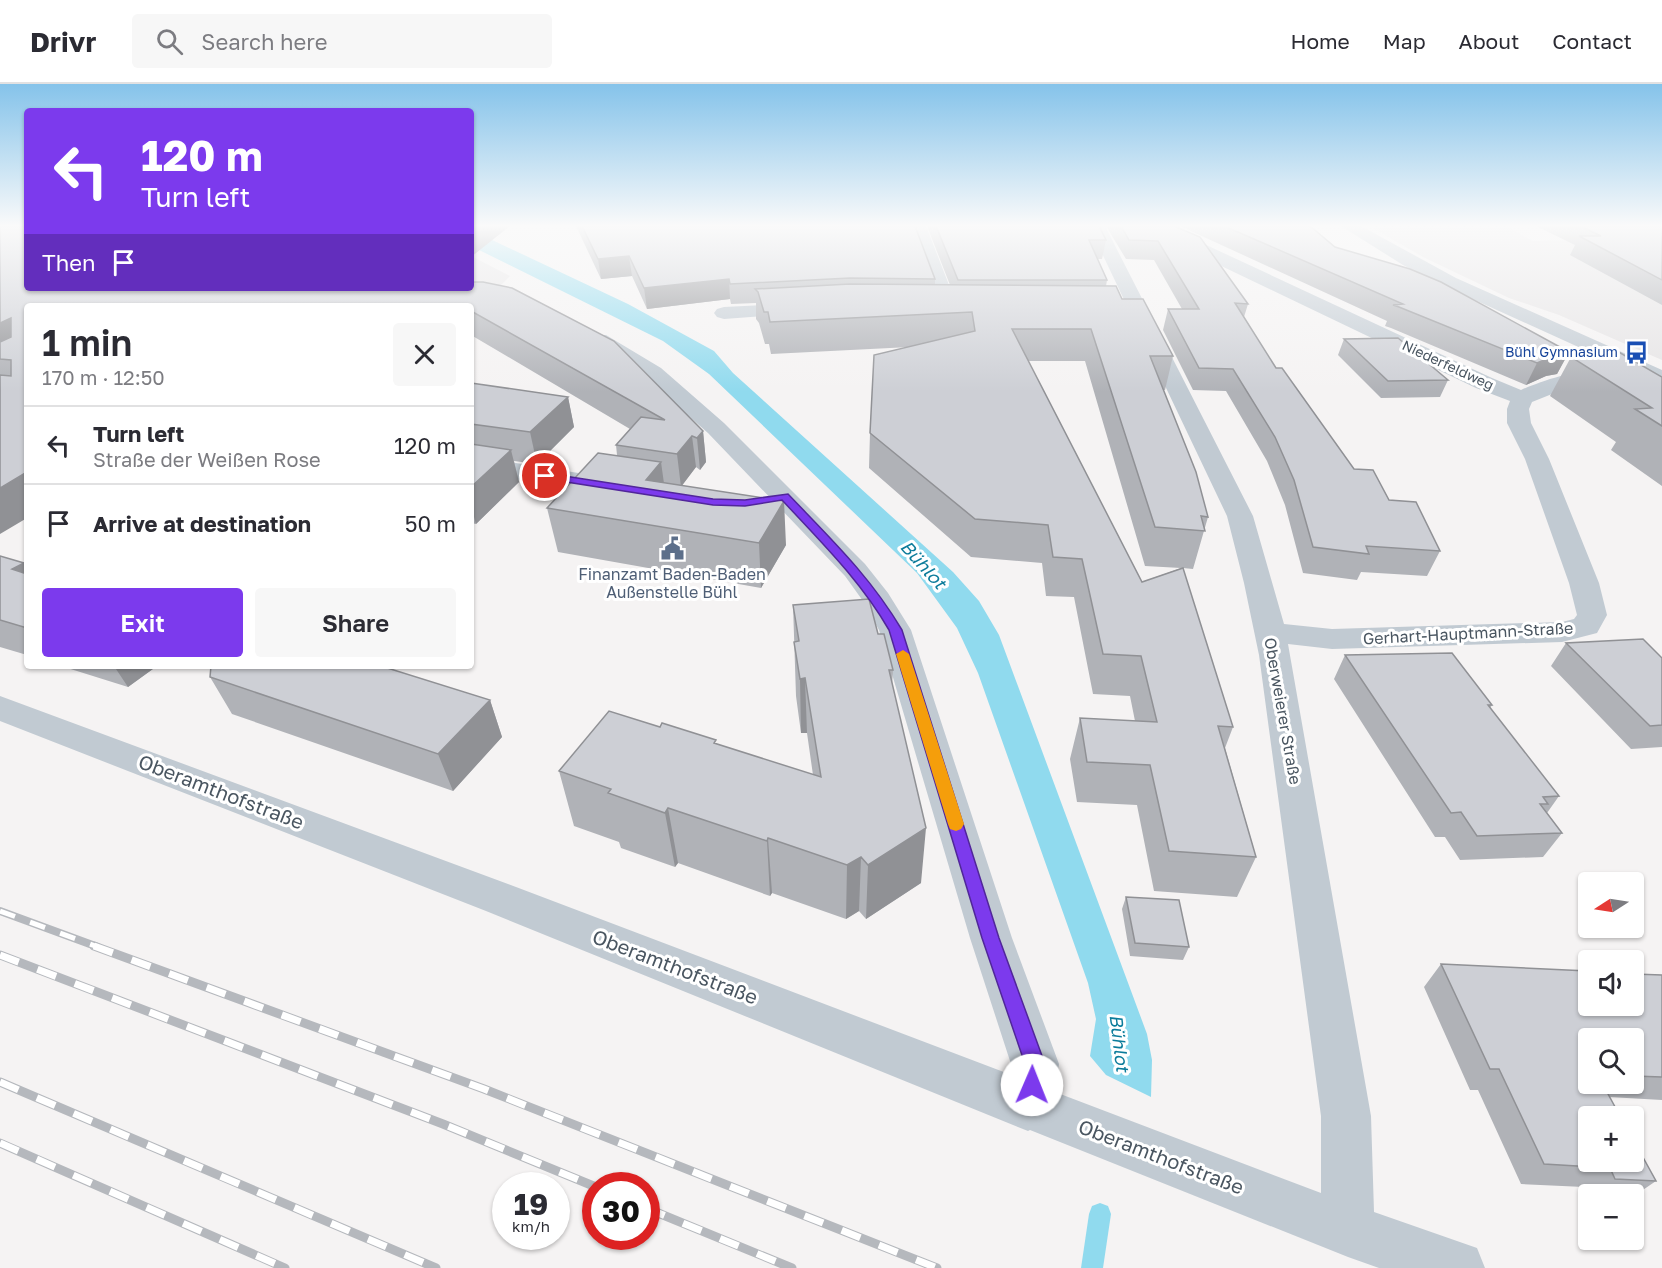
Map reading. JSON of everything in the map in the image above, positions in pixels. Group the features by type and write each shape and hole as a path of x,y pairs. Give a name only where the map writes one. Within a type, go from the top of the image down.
{"street":[{"path":"938,281 948,308"},
{"name":"Oberweierer Straße","path":"1119,281 1129,308 1240,516 1259,583 1275,655 1346,1116 1348,1230"},
{"name":"Niederfeldweg","path":"1269,281 1484,383 1522,398"},
{"path":"1450,281 1662,378"},
{"path":"724,313 815,308"},
{"path":"585,330 653,373 716,428 769,499 855,570 877,599 895,630 991,938 1035,1064 1028,1106"},
{"path":"1522,398 1555,383 1642,368"},
{"name":"Gerhart-Hauptmann-Straße","path":"1269,632 1300,637 1355,638 1562,632 1576,630 1589,623 1591,605 1584,583 1538,459 1519,423 1518,409 1522,398"},
{"path":"474,464 636,490"},
{"name":"Oberamthofstraße","path":"0,708 501,899 1348,1230 1457,1268"}],"shaded area":[{"path":"474,281 505,281 498,288 474,287"},
{"path":"1474,281 1662,281 1662,360 1559,315 1509,298"}],"water":[{"path":"542,281 580,281 628,304 714,351 733,373 953,572 979,601 999,635 1147,1034 1152,1060 1151,1097 1106,1075 1090,1056 1096,1019 1088,983 978,673 957,628 917,573 709,374 663,341"}],"building":[{"path":"0,281 24,281 24,291 474,291 474,282 483,282 512,288 614,341 703,431 697,438 692,436 677,454 616,445 641,417 665,420 474,313 474,303 24,303 24,474 0,488 0,375 11,376 11,360 0,359 0,342 11,337 11,318 0,323"},
{"path":"641,281 708,281 644,288"},
{"path":"729,281 785,281 730,284"},
{"path":"1182,281 1232,281 1248,304 1235,303 1276,368 1282,368 1354,469 1373,470 1389,500 1416,502 1440,551 1366,546 1369,554 1313,547 1294,480 1275,437 1233,369 1199,368 1168,309 1199,309"},
{"path":"1351,281 1439,281 1569,352 1537,363 1393,305 1403,304"},
{"path":"850,284 1116,286 1122,299 1143,299 1173,356 1150,356 1196,472 1208,517 1201,516 1205,531 1155,527 1091,329 1012,329 1142,582 1183,568 1233,727 1218,726 1256,857 1169,851 1150,765 1087,762 1080,718 1157,722 1141,656 1103,654 1082,559 1053,557 1048,525 975,519 870,433 874,355 975,331 972,312 770,322 768,312 764,312 755,289"},
{"path":"1398,338 1448,380 1388,381 1344,339"},
{"path":"1610,347 1662,377 1662,426 1635,409 1652,408 1571,357 1583,352"},
{"path":"474,383 568,397 530,432 474,424"},
{"path":"474,444 511,450 474,484"},
{"path":"598,453 661,462 646,480 784,501 759,543 547,508"},
{"path":"0,556 24,563 12,569 24,573 24,627 0,620"},
{"path":"869,599 878,634 884,634 893,670 889,670 926,828 868,865 861,857 847,865 668,808 665,813 608,793 611,789 559,771 609,711 660,727 662,723 716,740 714,743 821,777 805,678 800,679 794,642 799,641 793,605"},
{"path":"1643,639 1662,658 1662,725 1650,726 1566,643"},
{"path":"1452,653 1492,705 1488,705 1559,796 1543,797 1548,804 1540,804 1562,833 1477,836 1461,812 1451,813 1345,655"},
{"path":"211,669 391,669 490,700 438,754 210,677"},
{"path":"1126,897 1179,900 1189,947 1135,943"},
{"path":"1441,964 1578,971 1578,1016 1644,1016 1644,974 1662,975 1662,1077 1644,1076 1644,1028 1578,1028 1578,1094 1608,1094 1615,1106 1578,1106 1578,1166 1544,1164 1499,1069 1490,1069"},
{"path":"1644,1159 1656,1181 1615,1179 1612,1172 1644,1172"}],"waterway":[{"name":"Bühlot","path":"1092,1268 1100,1214"}],"railway":[{"path":"0,911 98,947"},
{"path":"94,946 484,1089 937,1268"},
{"path":"0,955 443,1124 582,1181"},
{"path":"0,1082 436,1268"},
{"path":"0,1143 285,1268"},
{"path":"660,1214 792,1268"}],"slow traffic":[{"path":"903,654 956,824"}],"place":[{"name":"Bühl Gymnasium","path":"1636,352"},
{"name":"Finanzamt Baden-Baden Außenstelle Bühl","path":"672,549"}],"route":[{"path":"545,476 713,502 745,503 784,496 855,570 877,599 895,630 991,938 1035,1064 1032,1085"}]}
